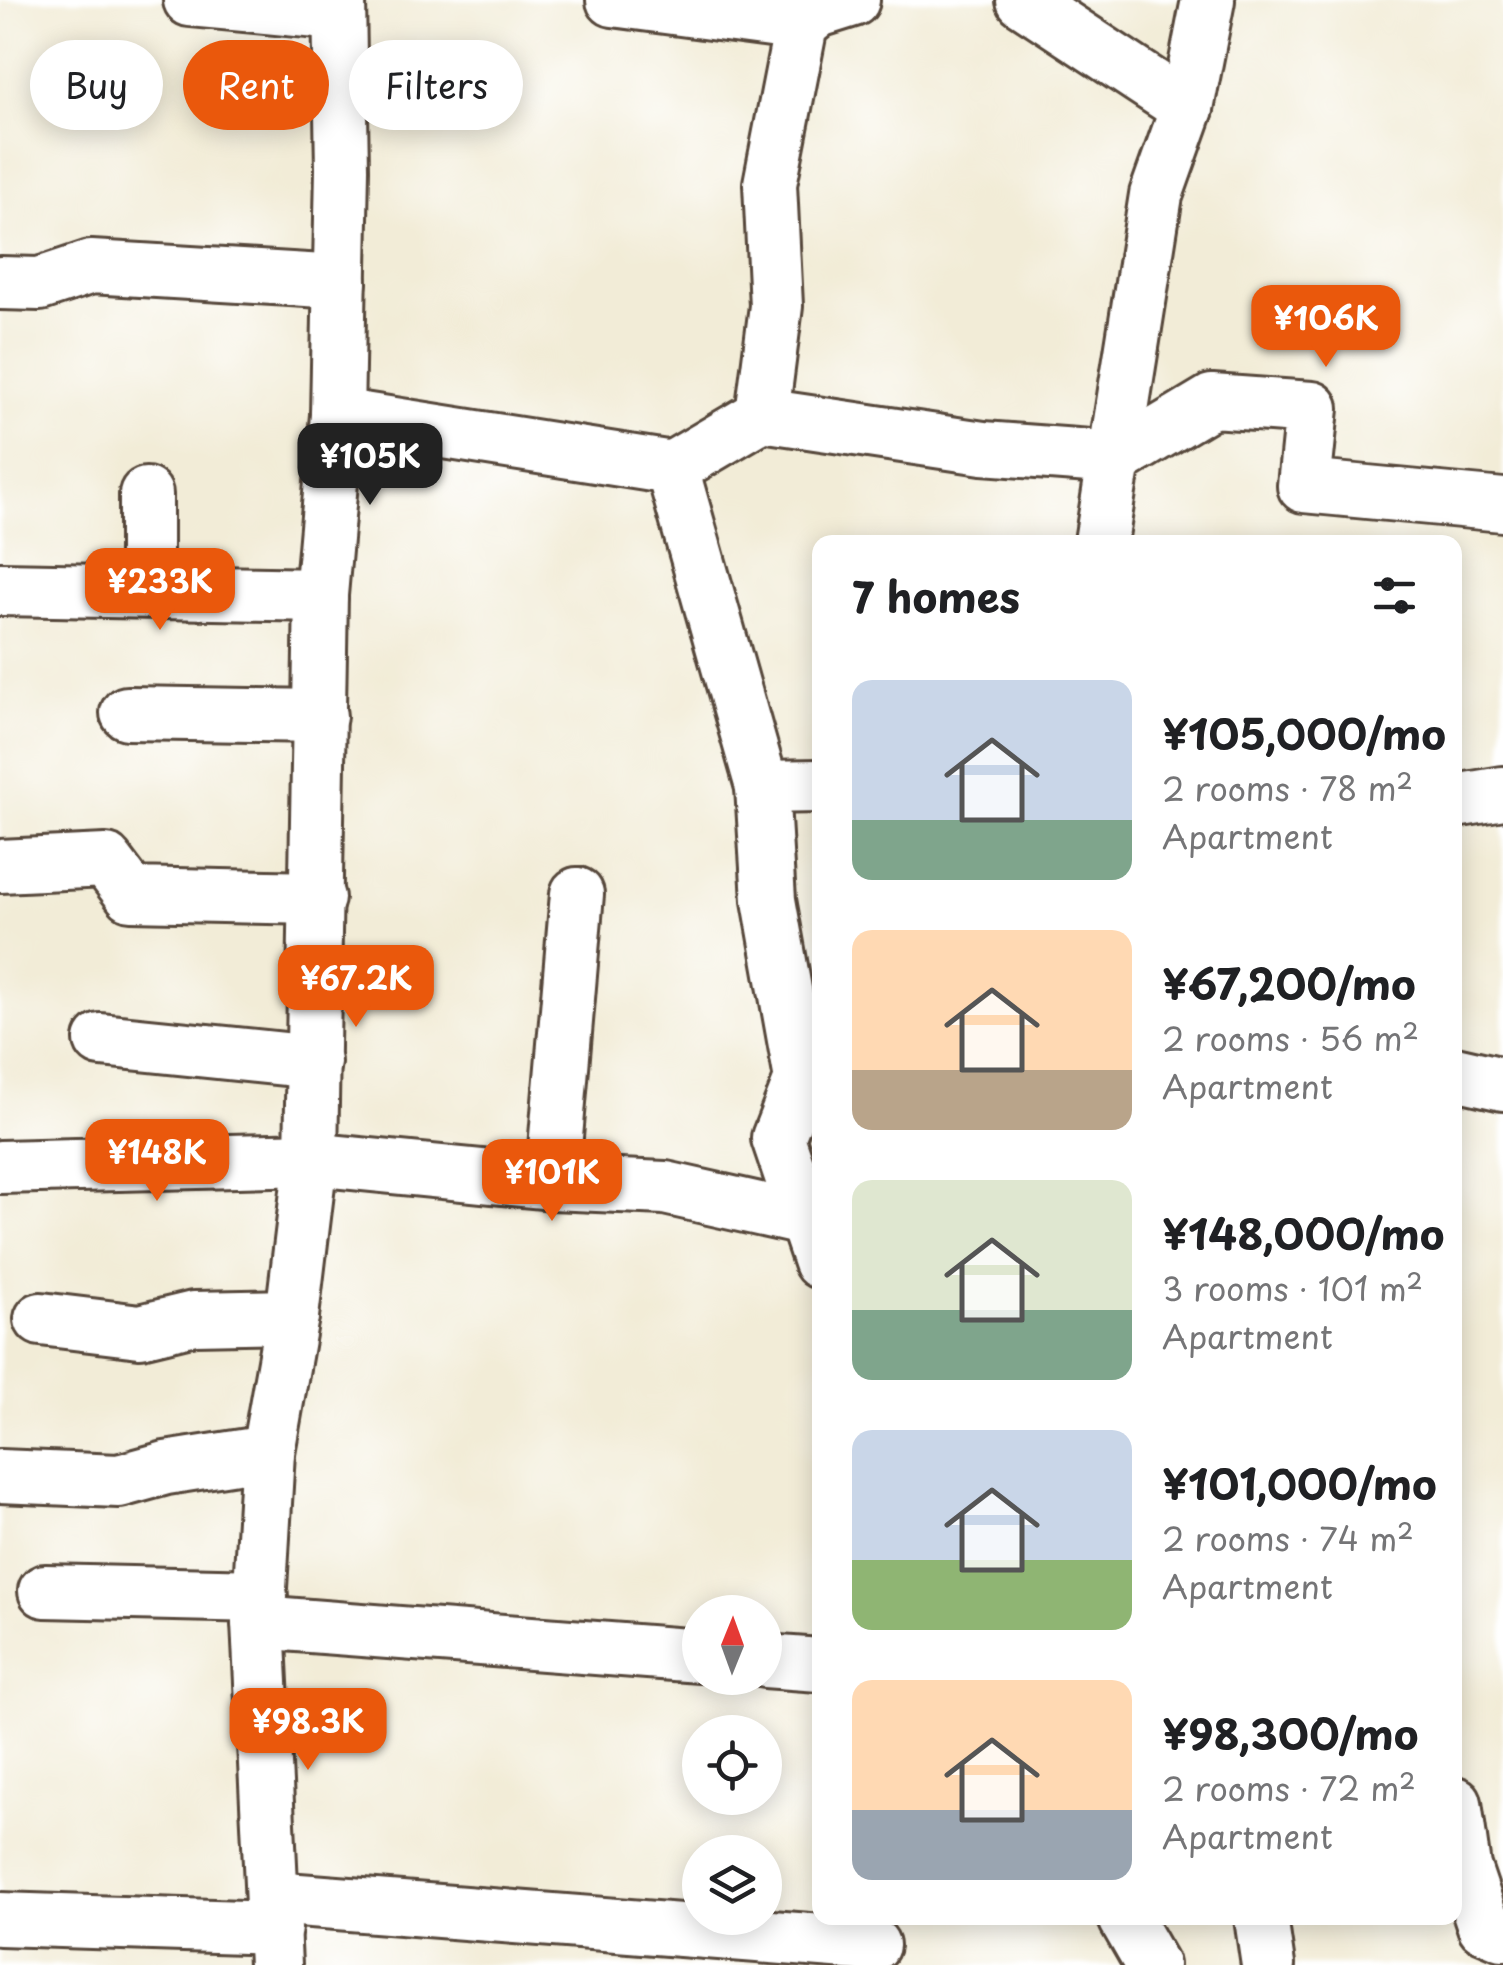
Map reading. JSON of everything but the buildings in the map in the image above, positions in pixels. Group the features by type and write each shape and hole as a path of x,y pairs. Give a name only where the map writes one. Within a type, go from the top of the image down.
{"street":[{"path":"190,0 339,7 337,415 321,594 311,1159 292,1316 268,1452 259,1609 274,1930"},
{"path":"612,0 801,24"},
{"path":"762,415 776,306 770,184 801,24 818,10 853,0"},
{"path":"1023,0 1187,108"},
{"path":"1102,535 1156,195 1187,108 1208,0"},
{"path":"0,284 40,284 91,267 340,282"},
{"path":"337,415 672,468 762,415 983,448 1116,458 1212,401 1312,408 1304,486 1503,505"},
{"path":"672,468 762,787 769,900 811,1070 778,1138 812,1240"},
{"path":"146,494 146,592"},
{"path":"0,589 321,594"},
{"path":"127,713 320,716"},
{"path":"762,787 812,786"},
{"path":"1462,801 1503,793"},
{"path":"0,866 106,861 131,894 318,898"},
{"path":"552,1183 577,894"},
{"path":"102,1040 314,1062"},
{"path":"1462,1075 1503,1084"},
{"path":"0,1166 311,1159 552,1183 664,1188 812,1240"},
{"path":"41,1319 140,1331 194,1318 292,1316"},
{"path":"0,1476 119,1481 166,1468 268,1452"},
{"path":"45,1591 259,1609 682,1654"},
{"path":"782,1662 812,1664"},
{"path":"1462,1853 1486,1942"},
{"path":"1486,1942 1503,1878"},
{"path":"0,1920 874,1945"},
{"path":"1128,1925 1152,1965"},
{"path":"1262,1925 1268,1965"}]}
